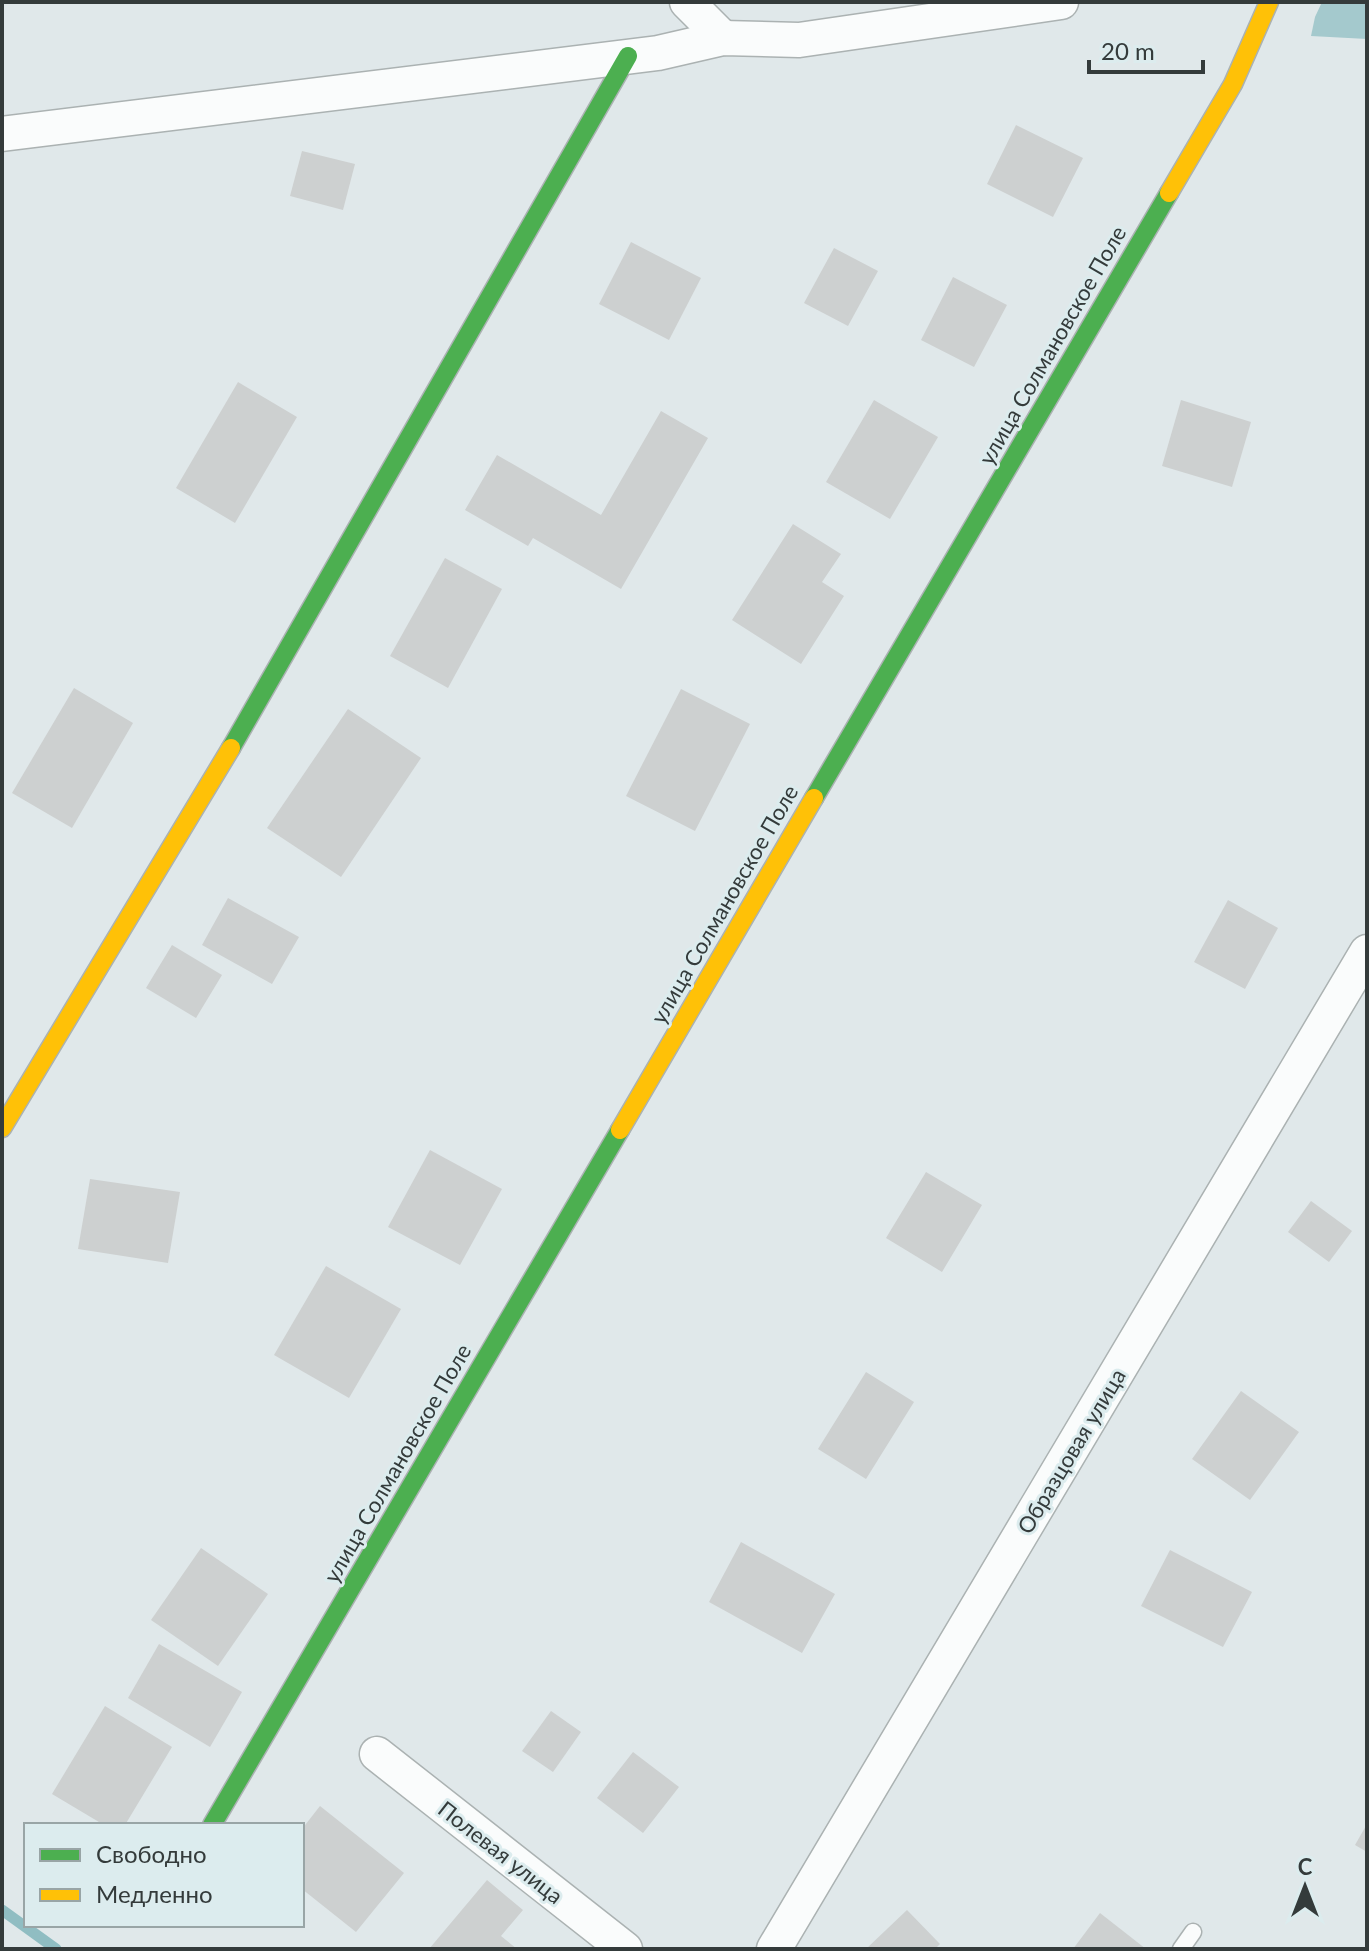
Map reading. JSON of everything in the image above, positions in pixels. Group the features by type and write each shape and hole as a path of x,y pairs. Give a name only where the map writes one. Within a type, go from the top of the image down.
{"street":[{"path":"687,2 723,38"},
{"path":"6,129 658,53 723,38 799,40 1061,2"},
{"name":"улица Солмановское Поле","path":"213,1823 1233,84 1269,2"},
{"path":"2,1128 231,748 628,56"},
{"name":"Образцовая улица","path":"774,1949 1367,952"},
{"name":"Полевая улица","path":"377,1754 625,1949"}],"lane":[{"path":"1181,1949 1193,1932"}],"shaded area":[{"path":"1322,2 1367,2 1367,39 1311,36"}],"building":[{"path":"1016,125 1083,158 1053,217 987,184"},
{"path":"302,151 355,164 343,210 290,196"},
{"path":"631,242 701,278 669,340 599,304"},
{"path":"834,248 878,271 848,326 804,303"},
{"path":"953,277 1007,305 974,367 921,340"},
{"path":"238,382 297,417 235,523 176,488"},
{"path":"874,400 938,437 890,519 826,482"},
{"path":"1181,400 1251,422 1232,487 1162,466"},
{"path":"661,411 708,438 621,589 533,538 528,546 465,510 497,455 601,515"},
{"path":"793,524 841,554 822,582 844,596 801,664 732,620"},
{"path":"445,558 502,589 448,688 390,656"},
{"path":"74,688 133,723 72,828 12,793"},
{"path":"681,689 750,724 695,831 626,796"},
{"path":"348,709 421,758 341,877 267,828"},
{"path":"228,898 299,937 272,984 202,945"},
{"path":"1228,900 1278,928 1245,989 1194,962"},
{"path":"172,945 222,975 196,1018 146,988"},
{"path":"430,1150 502,1189 460,1265 388,1227"},
{"path":"926,1172 982,1205 942,1272 886,1238"},
{"path":"90,1179 180,1192 168,1263 78,1249"},
{"path":"1311,1201 1352,1231 1329,1262 1288,1232"},
{"path":"326,1266 401,1309 349,1398 274,1355"},
{"path":"866,1372 914,1402 866,1479 818,1449"},
{"path":"1241,1391 1299,1432 1250,1500 1192,1459"},
{"path":"741,1542 835,1594 802,1653 709,1602"},
{"path":"201,1548 268,1594 218,1666 151,1620"},
{"path":"1170,1550 1252,1592 1223,1647 1141,1606"},
{"path":"159,1644 242,1692 210,1747 128,1698"},
{"path":"105,1706 172,1747 126,1823 101,1823 52,1794"},
{"path":"551,1711 581,1732 553,1772 522,1751"},
{"path":"633,1752 679,1787 643,1833 597,1798"},
{"path":"320,1806 404,1873 356,1932 304,1891 304,1826"},
{"path":"1367,1824 1367,1852 1355,1845"},
{"path":"487,1880 523,1910 501,1936 517,1949 429,1949"},
{"path":"907,1910 940,1944 935,1949 866,1949"},
{"path":"1100,1913 1146,1949 1073,1949"}],"waterway":[{"path":"2,1910 24,1926"},
{"path":"26,1927 56,1949"}],"traffic: fast":[{"path":"231,748 628,56"},
{"path":"814,798 1169,193"},
{"path":"213,1823 620,1130"}],"traffic: slow":[{"path":"1169,193 1233,84 1269,2"},
{"path":"2,1128 231,748"},
{"path":"620,1130 814,798"}]}
